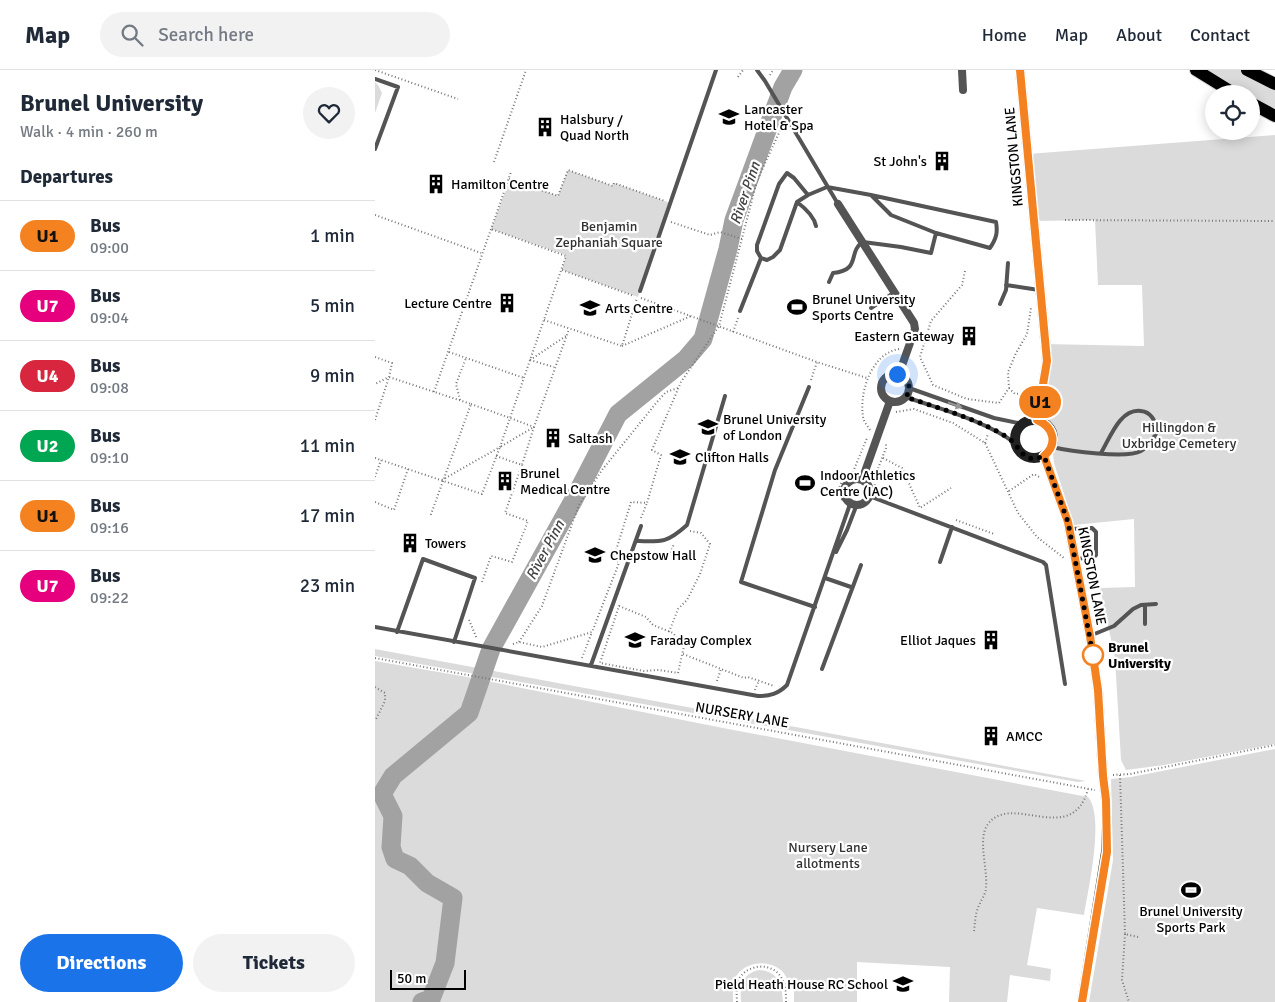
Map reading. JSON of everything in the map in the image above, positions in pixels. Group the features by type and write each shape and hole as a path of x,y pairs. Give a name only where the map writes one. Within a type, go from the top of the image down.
{"main road":[{"path":"1196,70 1220,85"},
{"path":"1247,70 1275,84"},
{"path":"1260,108 1275,116"}],"street":[{"path":"962,70 963,90"},
{"name":"KINGSTON LANE","path":"1020,70 1037,290 1047,361 1037,420"},
{"path":"838,204 915,323 915,329 899,374"},
{"path":"899,374 906,379 909,388 906,397 898,402 890,401 883,395 881,390 882,382 889,375 899,374"},
{"path":"862,480 890,401"},
{"path":"1037,420 1051,430 1053,436 1052,447 1044,456 1032,458 1021,454 1015,444 1016,432 1023,424 1037,420"},
{"name":"KINGSTON LANE","path":"1044,456 1069,529 1090,636 1098,690 1107,852 1082,1002"},
{"path":"851,480 862,480 868,485 870,492 873,494 866,501 850,504 845,496 846,485 851,480"}],"lane":[{"path":"640,291 716,70"},
{"path":"757,70 838,204"},
{"path":"375,79 397,87 375,150"},
{"path":"808,194 794,178 787,173 784,175 757,245 757,251 761,258 767,260 780,250 797,202 808,194 827,187 871,196 996,222 998,231 995,241 990,248 936,233 891,216 871,196"},
{"path":"797,202 804,207 815,221 816,226"},
{"path":"829,282 833,273 844,272 851,266 859,245 863,242 931,253 936,233"},
{"path":"740,310 761,258"},
{"path":"1000,304 1006,285 1008,263"},
{"path":"1006,285 1037,290"},
{"path":"871,308 895,292"},
{"path":"809,387 775,470 741,582 815,608"},
{"path":"909,388 994,418 1023,424"},
{"path":"636,541 661,542 676,535 687,524 725,396"},
{"path":"906,397 983,426 1007,437 1015,444"},
{"path":"1052,447 1073,452 1101,453 1132,454 1140,452 1149,445 1158,430 1154,419 1143,411 1130,411 1121,418 1101,453"},
{"path":"873,494 1045,563 1065,684"},
{"path":"831,561 842,542 850,504"},
{"path":"375,627 454,642 479,644 758,696 771,696 779,693 787,685 850,504"},
{"path":"591,665 641,526"},
{"path":"941,562 952,527"},
{"path":"1069,529 1092,528 1096,532 1097,551 1095,557 1074,559"},
{"path":"397,632 423,559 475,578 454,642"},
{"path":"822,669 851,587 861,565"},
{"path":"825,578 851,587"},
{"path":"1090,636 1114,626 1133,609 1156,604"},
{"path":"1145,605 1145,624"}],"path":[{"path":"375,70 457,100"},
{"path":"494,162 526,70"},
{"path":"738,77 743,70"},
{"path":"641,518 661,455 652,450 681,382 719,326 757,181 783,122"},
{"path":"508,178 559,196 568,170 613,186 614,183 670,203"},
{"path":"435,392 511,172"},
{"path":"375,215 482,254"},
{"path":"664,220 710,234 720,232 741,238"},
{"path":"1065,220 1275,221"},
{"path":"375,458 482,494 566,256 491,229"},
{"path":"562,270 817,362 867,378"},
{"path":"965,271 962,285 931,321 920,356 933,385 967,400 999,404"},
{"path":"997,408 1009,388 1009,372 1016,353 1027,334 1037,290"},
{"path":"621,346 638,297"},
{"path":"733,332 740,310"},
{"path":"544,320 621,346 691,316"},
{"path":"481,584 491,556 512,562 528,521 505,513 569,329"},
{"path":"530,360 567,336"},
{"path":"850,504 838,491 841,481 853,472 866,438 873,435 863,418 862,398 867,378 880,359 893,350 904,349"},
{"path":"449,352 524,378"},
{"path":"375,357 392,363 375,420"},
{"path":"460,400 457,384 466,358"},
{"path":"530,360 555,367"},
{"path":"813,376 817,362"},
{"path":"375,384 389,377 534,427"},
{"path":"506,649 519,642 542,606 579,505 602,470 666,392 678,388"},
{"path":"1009,388 1015,394 1030,393 1036,388"},
{"path":"430,517 471,404"},
{"path":"893,413 914,408 953,423 985,443 1018,512 1037,537 1069,562 1066,553"},
{"path":"442,480 534,427"},
{"path":"985,443 988,434"},
{"path":"873,494 874,478 886,448 886,440"},
{"path":"497,456 522,465"},
{"path":"882,458 902,468 921,508"},
{"path":"375,478 381,460"},
{"path":"375,502 394,510 408,469"},
{"path":"1008,492 1034,474 1044,479"},
{"path":"921,508 951,488"},
{"path":"581,660 619,563 614,557 631,502 647,503"},
{"path":"912,505 921,508"},
{"path":"948,518 994,534"},
{"path":"669,632 678,609 687,600 700,574 710,544 701,533 685,531"},
{"path":"666,545 674,544 669,556"},
{"path":"619,606 646,617 653,625 669,632 684,646 678,673 659,670 644,672 599,663 619,606"},
{"path":"466,629 469,620 479,644"},
{"path":"519,642 542,647 592,632"},
{"path":"683,654 744,678 748,677 759,680 778,688"},
{"name":"NURSERY LANE","path":"375,658 1105,791"},
{"path":"715,684 721,669"},
{"path":"754,691 759,680"},
{"path":"375,687 385,693 385,701 375,721"},
{"path":"1103,776 1131,774 1275,745"},
{"path":"1120,775 1125,934 1122,980 1129,1002"},
{"path":"974,931 978,908 987,890 983,844 987,824 1005,814 1062,817 1073,814 1080,807 1087,789"},
{"path":"1125,934 1138,937"},
{"path":"737,1002 736,988 741,976 748,969 761,966 773,969 779,974 783,980 786,1002"}],"green space":[{"path":"1196,70 1247,70 1275,84 1275,116 1260,108 1260,85 1220,85"},
{"path":"375,82 382,93 375,113"},
{"name":"Hillingdon & Uxbridge Cemetery","path":"1275,135 1275,744 1164,765 1126,770 1121,760 1115,658 1100,588 1135,587 1134,519 1074,525 1054,463 1043,344 1144,346 1142,285 1098,285 1095,220 1035,221 1028,154 1210,140 1260,140 1260,136"},
{"name":"Benjamin Zephaniah Square","path":"568,170 613,186 614,183 670,203 638,297 562,270 566,255 491,229 510,179 558,196"},
{"path":"375,649 1086,781 1078,782 375,656"},
{"name":"Nursery Lane allotments","path":"375,661 467,677 723,728 1088,797 1093,806 1095,836 1092,872 1084,915 1037,908 1027,965 1051,969 1050,981 1010,975 1007,1002 949,1002 950,967 857,962 857,1002 794,1002 794,990 790,990 788,980 783,972 771,965 757,963 744,968 735,978 733,1002 375,1002"},
{"name":"Brunel University Sports Park","path":"1275,749 1275,1002 1089,1002 1113,860 1111,779 1131,777"},
{"path":"759,970 771,973 778,980 782,990 783,1002 741,1002 743,982 749,974"}],"waterway":[{"name":"River Pinn","path":"422,1002 431,999 445,963 453,898 427,883 410,866 395,859 391,847 393,816 382,794 393,776 469,713 491,649 573,501 618,414 686,359 703,339 728,249 734,220 783,87 793,70"}],"bus line":[{"name":"U1","path":"1020,70 1047,361 1037,420 1043,422 1051,430 1053,436 1052,447 1044,456 1068,522 1090,636 1098,690 1106,800 1107,852 1082,1002"}],"place":[{"name":"Lancaster Hotel & Spa","path":"729,117"},
{"name":"Halsbury / Quad North","path":"545,127"},
{"name":"St John's","path":"942,161"},
{"name":"Hamilton Centre","path":"436,184"},
{"name":"Lecture Centre","path":"507,303"},
{"name":"Brunel University Sports Centre","path":"797,307"},
{"name":"Arts Centre","path":"590,308"},
{"name":"Eastern Gateway","path":"969,336"},
{"name":"Brunel University of London","path":"708,427"},
{"name":"Saltash","path":"553,438"},
{"name":"Clifton Halls","path":"680,457"},
{"name":"Brunel Medical Centre","path":"505,481"},
{"name":"Indoor Athletics Centre (IAC)","path":"805,483"},
{"name":"Towers","path":"410,543"},
{"name":"Chepstow Hall","path":"595,555"},
{"name":"Faraday Complex","path":"635,640"},
{"name":"Elliot Jaques","path":"991,640"},
{"name":"Brunel University","path":"1093,655"},
{"name":"AMCC","path":"991,736"},
{"name":"Brunel University Sports Park","path":"1191,890"},
{"name":"Pield Heath House RC School","path":"903,984"}],"route":[{"path":"897,374 902,375 909,383 909,392 906,397 993,430 1007,437 1015,444 1021,454 1026,457 1038,458 1044,456 1068,522 1093,655"}]}
